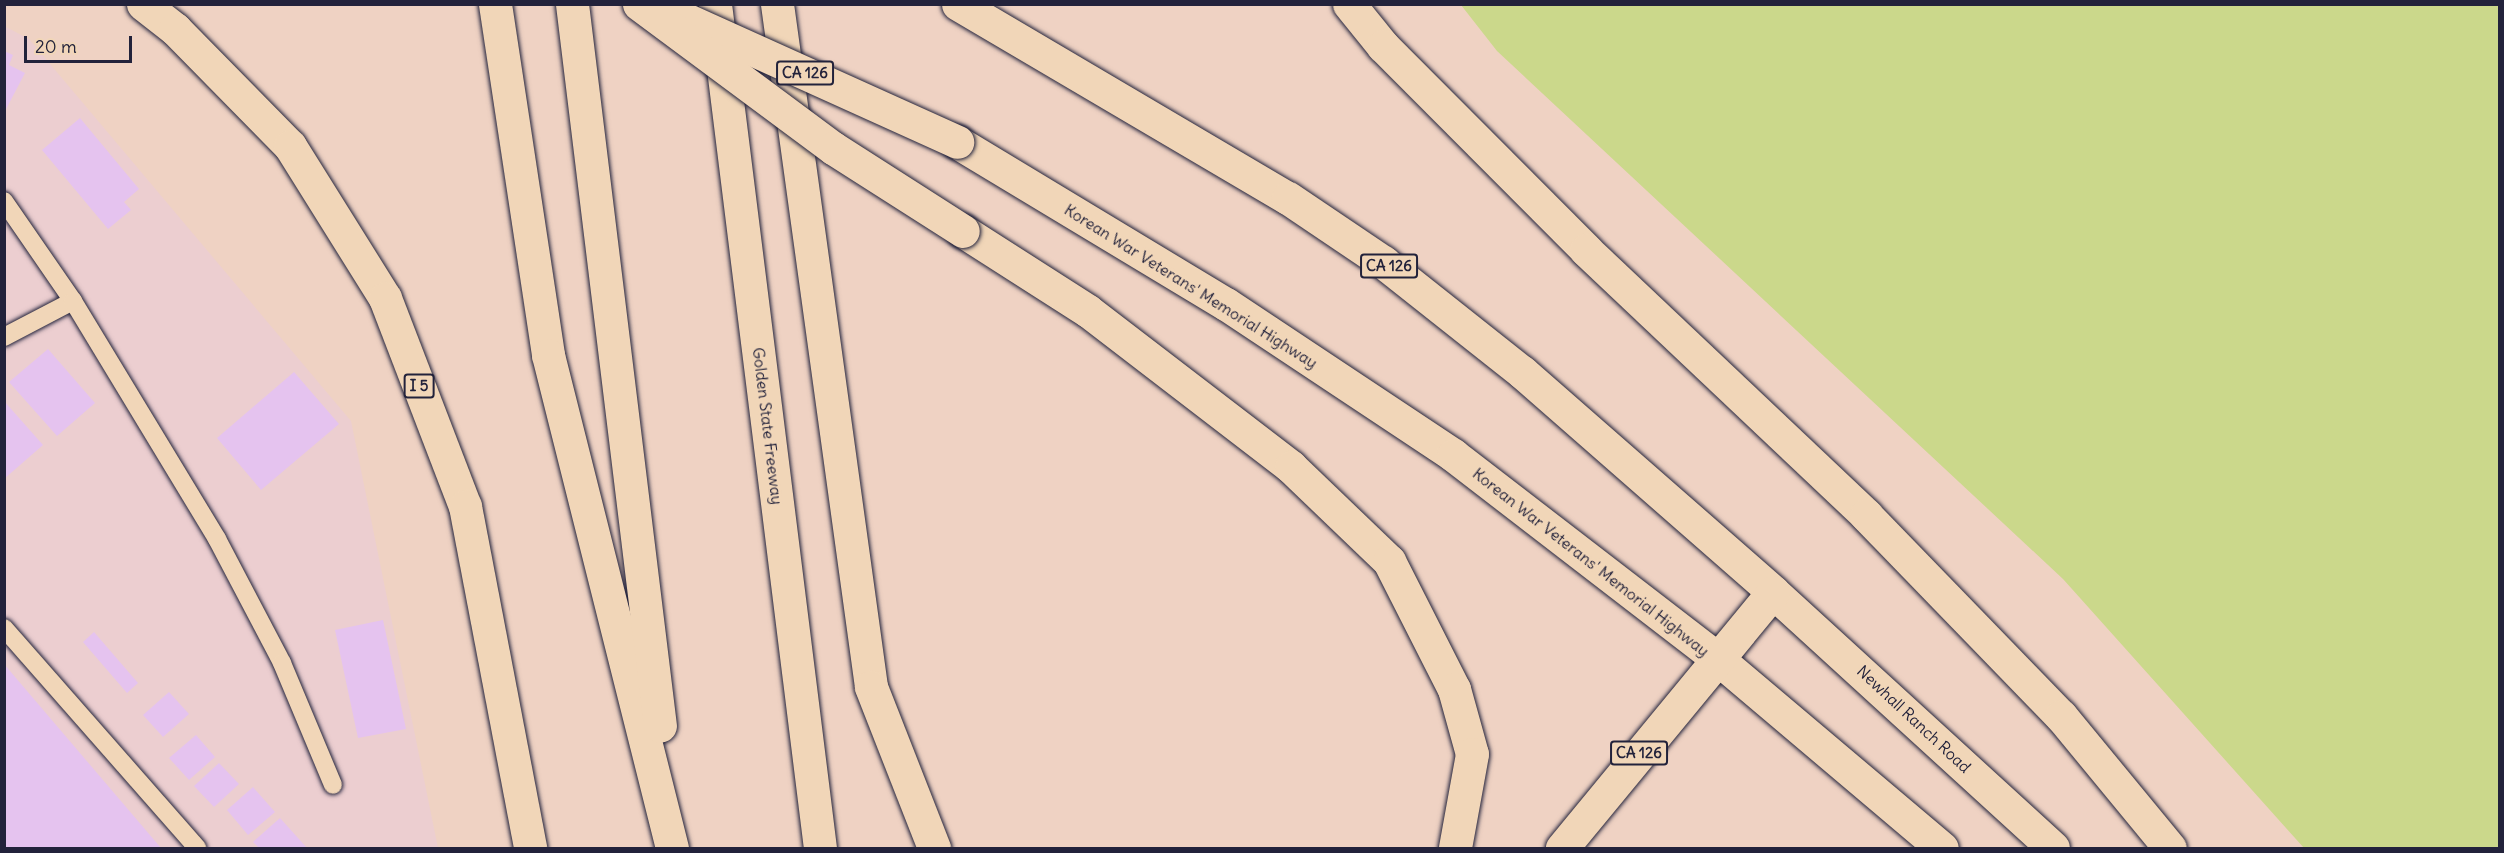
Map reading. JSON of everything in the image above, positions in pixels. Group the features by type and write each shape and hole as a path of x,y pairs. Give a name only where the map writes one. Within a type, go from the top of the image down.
{"main road":[{"name":"I 5","path":"143,4 175,29 290,146 385,298 465,506 530,849"},
{"path":"495,4 548,355 673,849"},
{"path":"572,4 673,849"},
{"path":"639,4 833,148 1088,311 1291,467 1389,561 1454,689 1472,754 1455,849"},
{"name":"Korean War Veterans' Memorial Highway","path":"652,4 957,142 1226,304 1453,455 1718,659"},
{"name":"Golden State Freeway","path":"715,4 820,849"},
{"path":"777,4 871,687 934,849"},
{"name":"CA 126","path":"958,4 1288,198 1383,262 1522,372 1773,592 1562,849"},
{"path":"1349,4 1383,46 1586,250 1866,515 2061,716 2170,849"},
{"name":"Newhall Ranch Road","path":"1773,592 2053,849"},
{"path":"1718,659 1942,849"}],"lane":[{"path":"4,201 73,301 217,539 282,663 333,785"},
{"path":"4,337 73,301"},
{"path":"4,628 197,849"}],"shaded area":[{"path":"4,26 29,39 351,421 438,848 5,848"}],"green space":[{"path":"1461,5 2499,5 2499,848 2304,848 2063,579 1497,51"}],"building":[{"path":"4,51 13,55 9,65 25,73 4,113"},
{"path":"80,118 139,189 124,202 131,210 108,229 42,150"},
{"path":"48,349 95,403 57,436 9,382"},
{"path":"294,372 339,424 261,490 217,438"},
{"path":"4,401 43,445 4,479"},
{"path":"383,620 406,729 358,738 335,630"},
{"path":"94,632 138,683 127,693 83,642"},
{"path":"4,664 161,848 4,848"},
{"path":"169,692 189,714 163,737 143,715"},
{"path":"196,735 215,757 189,780 169,758"},
{"path":"219,763 239,784 214,807 194,786"},
{"path":"253,787 275,812 248,835 227,810"},
{"path":"280,818 307,848 259,848 253,842"}]}
